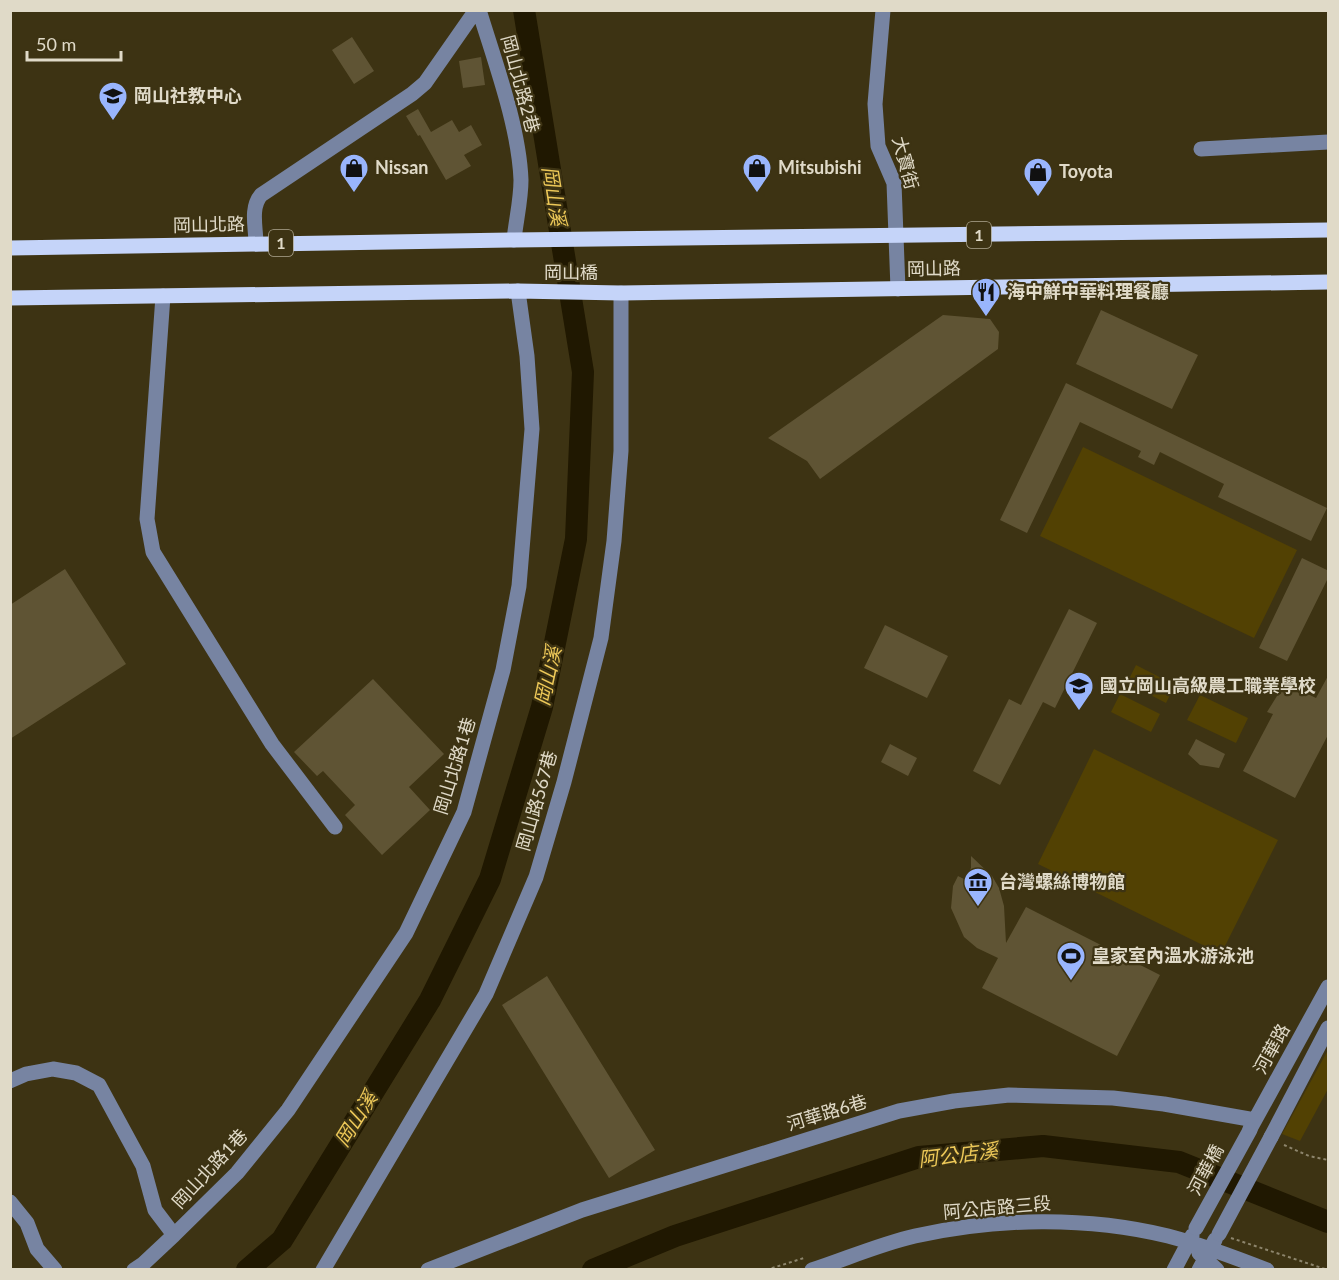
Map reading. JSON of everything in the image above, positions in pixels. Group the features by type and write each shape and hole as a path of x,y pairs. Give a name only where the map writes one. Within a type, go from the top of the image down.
{"main road":[{"name":"岡山路","path":"629,240 1329,230"},
{"name":"岡山北路","path":"10,248 552,240"},
{"name":"岡山橋","path":"552,240 629,240"},
{"name":"岡山路","path":"616,293 1329,282"},
{"name":"岡山橋","path":"524,292 616,293"},
{"path":"10,298 524,292"}],"street":[{"name":"岡山北路2巷","path":"478,10 511,122 520,165 521,183 514,240"},
{"path":"256,244 255,208 256,201 261,195 425,83 478,10"},
{"name":"大寶街","path":"883,10 876,114 878,146 894,183 898,289"},
{"path":"1201,149 1329,142"},
{"name":"岡山北路1巷","path":"134,1269 143,1264 237,1173 288,1110 406,933 464,812 503,670 519,586 532,429 524,292"},
{"name":"岡山路567巷","path":"323,1269 486,994 536,877 564,782 601,638 615,541 621,451 616,293"},
{"path":"163,296 147,519 153,552 272,744 335,827"},
{"name":"河華路","path":"1252,1125 1329,987"},
{"path":"1208,1262 1226,1236 1270,1137 1329,1028"},
{"path":"10,1081 26,1074 53,1069 76,1072 99,1085 143,1166 155,1210 174,1235"},
{"name":"河華路6巷","path":"428,1269 582,1210 898,1111 954,1101 1009,1095 1113,1098 1164,1104 1252,1125"},
{"name":"河華橋","path":"1188,1242 1252,1125"},
{"path":"10,1202 27,1223 37,1249 55,1269"},
{"name":"阿公店路三段","path":"812,1269 915,1236 1022,1222 1067,1222 1116,1226 1188,1242"},
{"path":"1174,1269 1188,1242 1208,1262 1267,1269"}],"path":[{"path":"1284,1145 1308,1156 1329,1160"},
{"path":"1226,1236 1328,1269"}],"shaded area":[{"path":"1083,447 1297,550 1254,638 1040,536"},
{"path":"1136,665 1175,685 1166,703 1127,683"},
{"path":"1120,694 1160,714 1151,732 1111,712"},
{"path":"1200,695 1248,718 1236,743 1187,720"},
{"path":"1094,749 1278,840 1221,954 1038,864"},
{"path":"1328,1050 1328,1089 1300,1141 1282,1134"}],"building":[{"path":"352,37 374,71 354,84 332,50"},
{"path":"481,57 485,85 463,88 459,61"},
{"path":"418,109 431,132 452,120 459,132 471,125 482,145 464,155 471,166 446,180 420,135 418,136 406,116"},
{"path":"1101,310 1198,355 1172,409 1076,364"},
{"path":"943,315 990,319 999,332 998,349 820,479 807,461 768,438"},
{"path":"1066,383 1327,508 1311,541 1218,497 1224,484 1160,452 1154,465 1138,457 1141,451 1080,422 1027,533 1000,520"},
{"path":"1302,558 1329,571 1329,576 1287,661 1259,648"},
{"path":"65,569 126,664 10,739 10,605"},
{"path":"1069,609 1097,623 1055,708 1043,702 1000,785 973,771 1009,699 1021,705"},
{"path":"885,625 948,656 927,698 864,668"},
{"path":"1329,674 1329,733 1295,798 1243,771 1273,714 1267,712 1285,683 1316,698"},
{"path":"373,679 444,754 409,787 430,810 382,855 345,815 355,805 323,771 317,776 294,752"},
{"path":"1196,739 1225,754 1219,768 1200,765 1188,754"},
{"path":"890,744 917,758 908,776 881,762"},
{"name":"皇家室內溫水游泳池","path":"971,856 992,876 999,888 1004,906 1006,943 1026,907 1160,975 1117,1056 982,988 998,958 977,948 964,937 951,908 953,886 958,876 964,879 971,868"},
{"path":"547,976 655,1150 609,1178 502,1005"}],"waterway":[{"name":"岡山溪","path":"247,1270 282,1240 430,1000 490,879 542,707 576,539 583,372 524,10"},
{"name":"阿公店溪","path":"593,1270 675,1236 919,1157 1043,1146 1179,1162 1328,1222"}],"place":[{"name":"岡山社教中心","path":"113,122"},
{"name":"Nissan","path":"354,194"},
{"name":"Mitsubishi","path":"757,194"},
{"name":"Toyota","path":"1038,198"},
{"name":"海中鮮中華料理餐廳","path":"986,318"},
{"name":"國立岡山高級農工職業學校","path":"1079,712"},
{"name":"台灣螺絲博物館","path":"978,908"},
{"name":"皇家室內溫水游泳池","path":"1071,982"}]}
